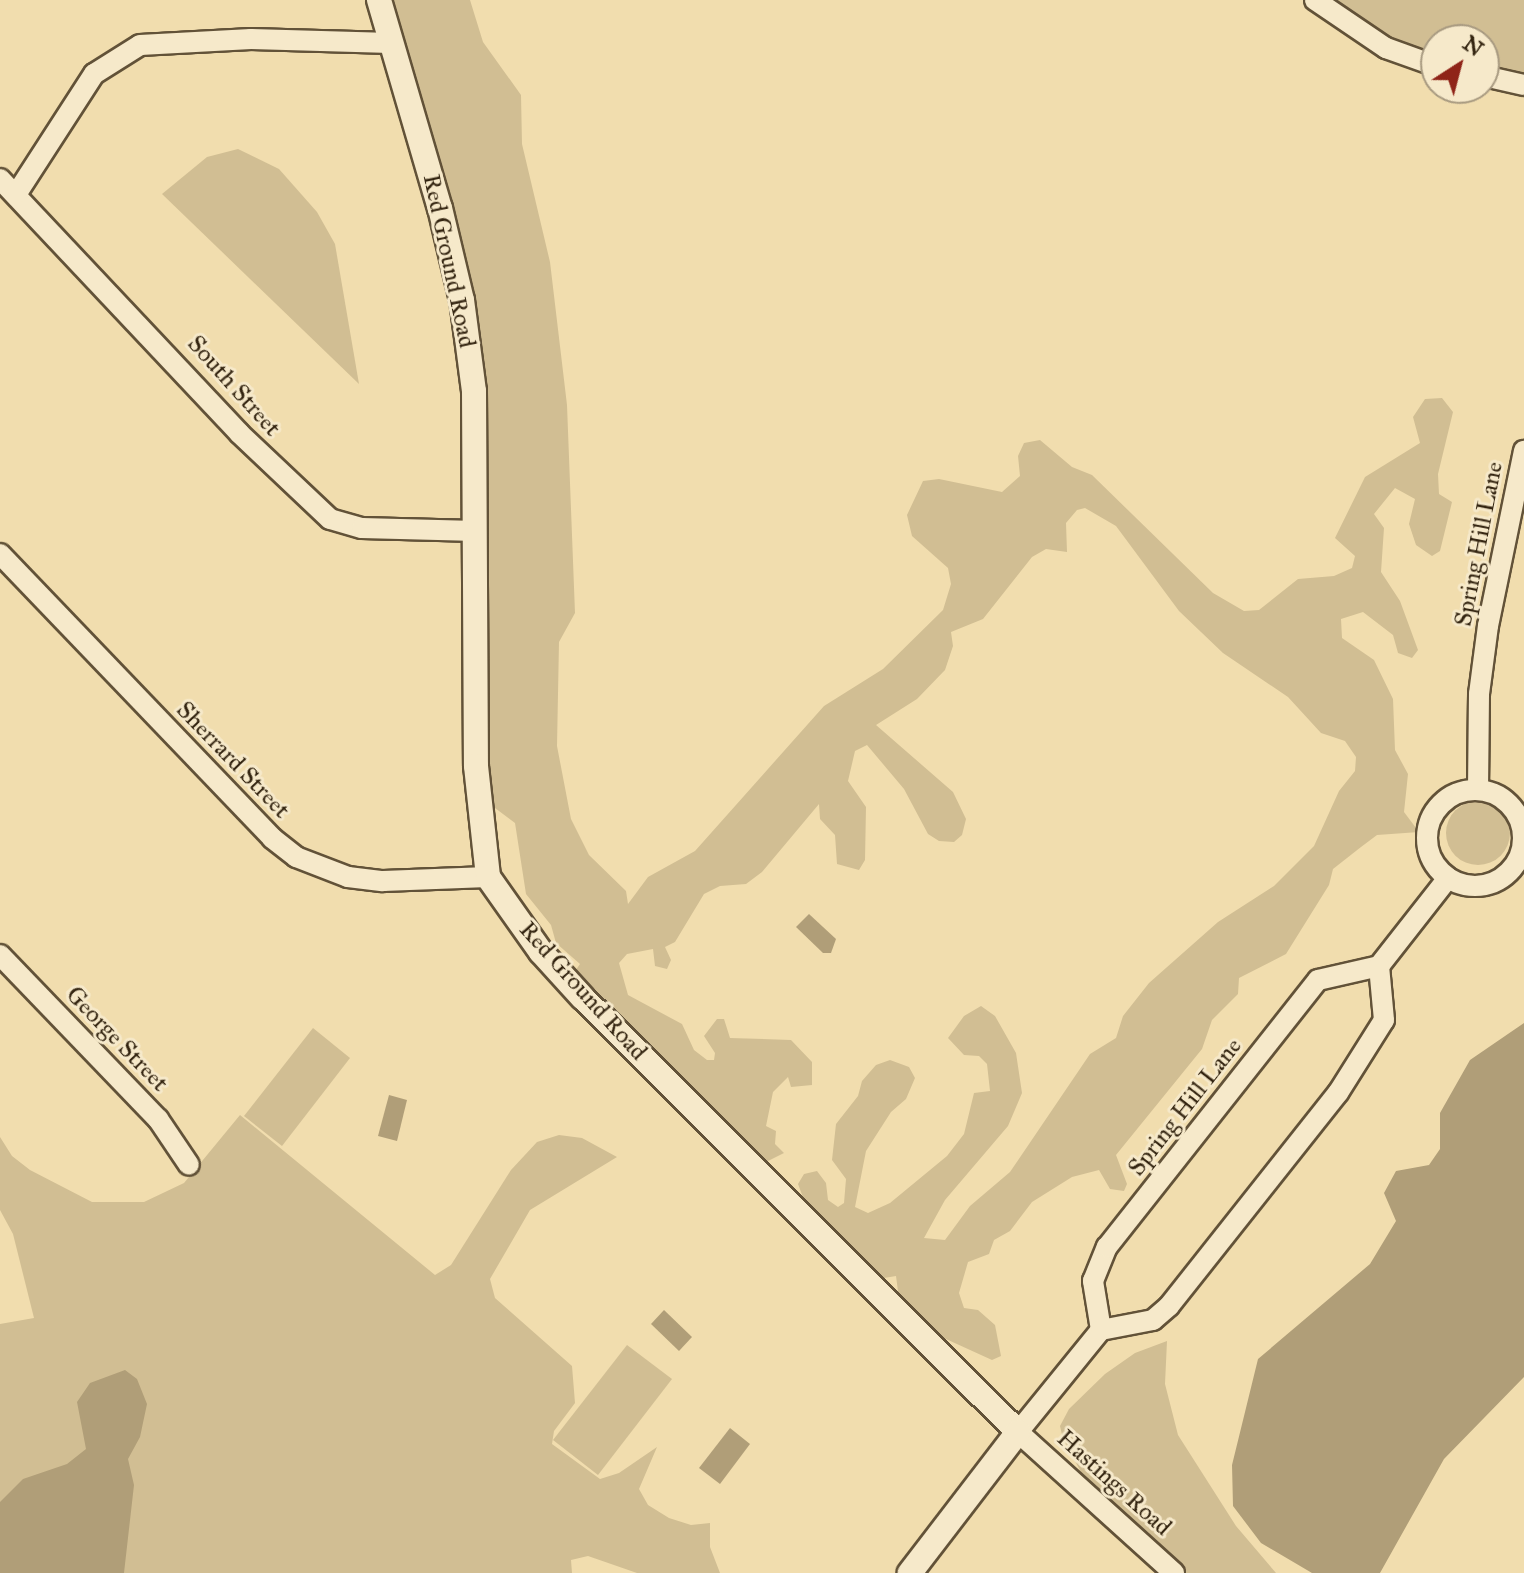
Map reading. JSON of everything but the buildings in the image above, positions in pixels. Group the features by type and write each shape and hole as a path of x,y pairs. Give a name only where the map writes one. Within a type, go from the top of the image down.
{"street":[{"name":"Red Ground Road","path":"379,0 462,300 474,391 476,766 488,877 541,952 583,998 1018,1432"},
{"path":"1315,0 1386,48 1420,60"},
{"path":"17,193 94,74 140,45 251,39 391,43"},
{"path":"1500,80 1524,85"},
{"name":"South Street","path":"0,179 17,193 239,433 330,519 362,528 476,531"},
{"name":"Spring Hill Lane","path":"1478,790 1479,694 1488,626 1524,451"},
{"name":"Sherrard Street","path":"0,554 272,838 296,857 348,877 383,881 488,877"},
{"path":"1478,790 1506,802 1522,828 1517,876 1487,885 1448,878 1429,853 1430,822 1448,798 1478,790"},
{"path":"910,1573 1101,1330 1153,1320 1169,1306 1338,1093 1384,1020 1379,966 1448,878"},
{"name":"George Street","path":"0,955 158,1119 189,1165"},
{"name":"Spring Hill Lane","path":"1101,1330 1093,1281 1107,1247 1318,980 1379,966"},
{"name":"Hastings Road","path":"1018,1432 1174,1573"}],"shaded area":[{"path":"391,0 470,0 483,42 521,95 522,144 550,262 567,405 575,613 559,642 557,746 571,819 589,855 626,891 628,904 648,877 695,851 824,706 883,669 943,610 951,584 948,568 912,536 907,515 923,481 939,479 1002,492 1020,476 1018,456 1024,443 1040,440 1072,467 1092,475 1213,593 1244,611 1259,610 1298,579 1334,576 1352,568 1355,556 1335,538 1365,477 1420,443 1413,417 1425,399 1442,398 1453,412 1438,474 1439,494 1452,502 1440,551 1432,556 1416,545 1409,524 1415,499 1395,488 1374,514 1384,528 1381,572 1400,601 1418,650 1412,658 1398,653 1393,635 1363,612 1341,619 1342,638 1374,660 1393,699 1395,750 1408,774 1404,812 1419,832 1377,835 1333,869 1329,885 1286,954 1239,978 1238,994 1212,1020 1202,1049 1116,1155 1127,1184 1124,1191 1110,1189 1099,1170 1072,1177 1032,1202 1010,1231 994,1240 989,1254 968,1262 959,1293 964,1308 978,1310 995,1325 1001,1356 992,1360 935,1334 899,1299 896,1276 878,1279 804,1200 798,1184 804,1174 817,1171 826,1183 828,1200 838,1207 844,1203 846,1179 832,1160 836,1124 858,1096 862,1081 876,1065 890,1060 909,1067 915,1078 906,1099 891,1112 866,1151 855,1207 868,1213 890,1203 947,1156 964,1134 974,1093 990,1091 987,1064 979,1056 964,1055 948,1038 964,1016 981,1006 995,1016 1016,1053 1022,1093 1008,1126 945,1200 924,1238 945,1240 970,1206 1010,1172 1090,1054 1116,1038 1123,1016 1149,983 1218,922 1274,886 1314,846 1339,791 1355,771 1356,757 1345,741 1321,733 1288,697 1223,653 1179,611 1116,526 1085,508 1077,510 1066,523 1067,552 1046,549 1032,557 983,619 951,632 953,646 945,670 917,699 876,725 953,792 966,819 962,835 954,842 939,841 928,834 904,789 867,745 855,751 848,781 866,807 865,860 859,870 837,864 835,835 820,819 819,804 762,872 746,884 720,886 704,894 675,942 665,947 671,960 667,969 655,966 653,949 627,954 619,963 628,995 682,1024 694,1050 707,1060 714,1060 715,1053 704,1036 717,1019 724,1019 730,1038 791,1040 812,1062 812,1085 791,1087 788,1077 773,1092 766,1126 776,1131 775,1144 784,1153 768,1161 751,1156 736,1134 718,1124 571,977 580,964 556,943 551,925 526,894 515,823 487,802 489,684 481,652 483,353 444,180"},
{"path":"1315,0 1524,0 1524,82 1500,78 1500,24 1420,24 1420,57"},
{"path":"238,149 279,169 317,212 335,244 359,384 162,194 207,157"},
{"path":"1472,801 1484,801 1501,810 1508,821 1508,845 1501,856 1484,865 1472,865 1460,860 1451,851 1446,839 1446,827 1451,815 1460,806"},
{"path":"809,914 836,939 831,953 823,953 796,927"},
{"path":"1524,1023 1524,1377 1444,1459 1380,1573 1312,1573 1261,1543 1233,1506 1232,1465 1258,1359 1370,1264 1396,1221 1384,1193 1396,1171 1429,1165 1440,1149 1440,1113 1470,1060"},
{"path":"313,1028 350,1058 282,1146 244,1116"},
{"path":"389,1095 407,1100 397,1141 378,1136"},
{"path":"240,1115 435,1275 451,1265 511,1170 537,1142 559,1135 582,1138 617,1157 530,1210 490,1279 495,1298 572,1366 575,1403 554,1431 552,1444 600,1479 619,1473 657,1447 639,1489 648,1505 669,1518 691,1525 710,1523 710,1547 720,1573 637,1573 588,1556 571,1560 572,1573 0,1573 0,1324 34,1318 13,1234 0,1210 0,1137 12,1156 30,1170 92,1202 144,1202 184,1183"},
{"path":"664,1310 692,1337 679,1351 651,1324"},
{"path":"1167,1341 1165,1384 1178,1435 1236,1526 1276,1573 1183,1573 1110,1507 1082,1474 1063,1439 1060,1426 1069,1409 1105,1374 1135,1353"},
{"path":"627,1345 672,1379 598,1475 553,1440"},
{"path":"125,1370 137,1379 147,1404 140,1437 128,1459 134,1485 124,1573 0,1573 0,1502 23,1479 67,1464 86,1449 77,1402 90,1383"},
{"path":"730,1428 750,1444 720,1484 699,1468"}]}
